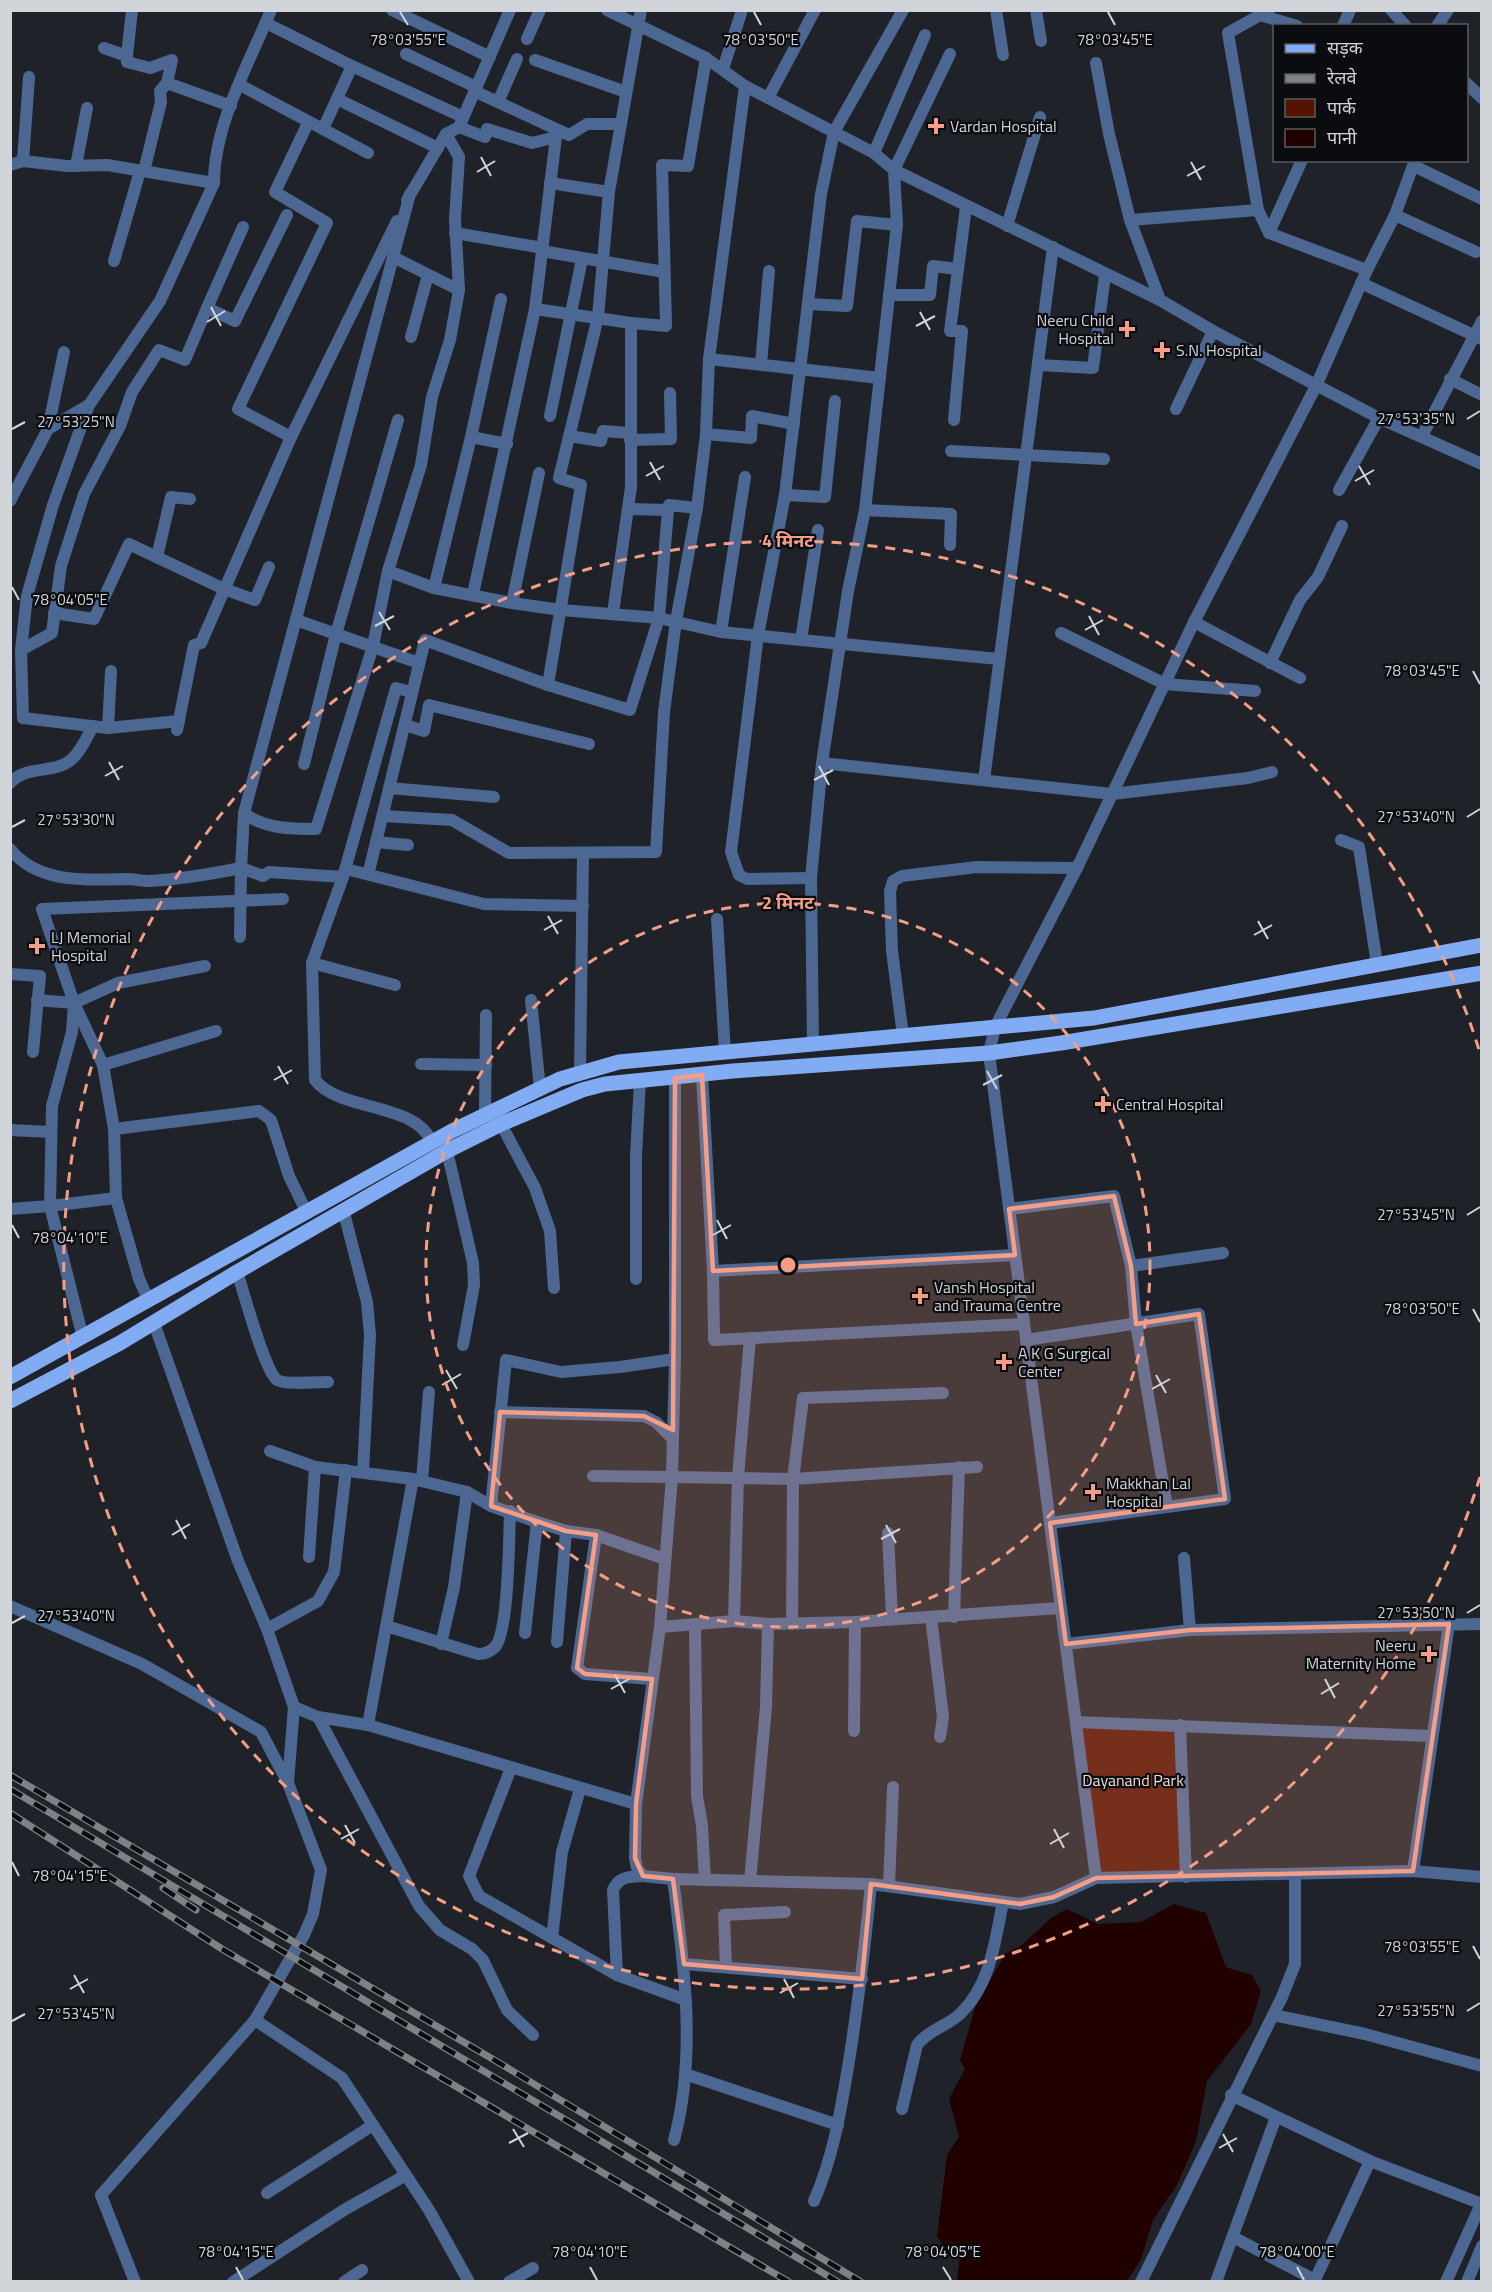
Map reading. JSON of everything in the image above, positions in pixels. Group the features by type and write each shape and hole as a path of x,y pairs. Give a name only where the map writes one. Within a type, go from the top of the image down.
{"main road":[{"path":"10,1377 432,1143 485,1115 580,1073 619,1062 1094,1018 1482,945"},
{"path":"10,1401 154,1323 237,1272 447,1152 501,1124 582,1090 605,1084 702,1074 989,1053 1482,973"}],"street":[{"path":"114,261 161,102 160,91 166,83 172,60 150,68 127,62 132,10"},
{"path":"271,10 231,106 214,163 214,183 160,301 89,405 53,505 30,584 21,650 23,718 108,728 178,725 194,645 201,644 291,437 410,194 446,134 461,122 510,10"},
{"path":"392,10 490,57"},
{"path":"527,39 540,10"},
{"path":"607,10 706,58 745,86 874,153 894,170 1160,300 1213,331 1379,418 1482,464"},
{"path":"548,685 581,485 559,478 597,316 609,192 641,10"},
{"path":"723,69 742,10"},
{"path":"768,98 815,10"},
{"path":"811,878 747,879 739,875 731,852 758,635 785,495 821,194 834,132 903,10"},
{"path":"996,10 1004,55"},
{"path":"1036,10 1041,40"},
{"path":"1344,24 1350,10"},
{"path":"1438,24 1448,10"},
{"path":"1292,24 1264,13 1228,33 1258,210 1269,233 1367,270"},
{"path":"266,23 461,122 485,137 487,129 532,143 556,137 535,309 473,594"},
{"path":"874,153 925,35"},
{"path":"104,48 127,56"},
{"path":"406,54 498,102 569,135 587,124 620,124"},
{"path":"813,1044 811,878 822,763 848,591 865,510 897,225 894,170 950,54"},
{"path":"535,309 666,326 662,165 688,166 706,58"},
{"path":"498,102 518,59"},
{"path":"536,60 626,92"},
{"path":"1096,63 1109,134 1130,220 1160,300"},
{"path":"323,129 352,66"},
{"path":"23,161 29,77"},
{"path":"166,83 231,106"},
{"path":"1468,84 1482,98"},
{"path":"240,86 368,153"},
{"path":"383,816 452,820 509,853 656,852 664,712 676,621 698,508 706,434 709,358 745,86"},
{"path":"338,99 438,148"},
{"path":"76,166 87,108"},
{"path":"1007,226 1040,117"},
{"path":"291,437 238,409 327,223 275,192 308,123"},
{"path":"244,813 254,821 288,828 316,829 373,646 388,571 422,465 432,397 450,340 459,290 455,233 459,157 446,134"},
{"path":"10,165 23,161 76,166 107,165 214,183"},
{"path":"1269,233 1301,162"},
{"path":"1096,1878 989,1053 995,1028 1077,868 1194,622 1316,386 1367,270 1395,215 1415,163 1482,199"},
{"path":"550,183 609,192"},
{"path":"240,937 244,813 410,194"},
{"path":"954,420 962,332 950,331 966,207"},
{"path":"1130,220 1258,210"},
{"path":"207,308 235,321 287,215"},
{"path":"1395,215 1476,252"},
{"path":"808,304 847,306 857,221 897,225"},
{"path":"21,650 52,633 62,566 84,494 120,426 132,392 159,350 185,360 243,227"},
{"path":"455,233 602,263 664,272"},
{"path":"984,780 1018,507 1028,456 1053,247"},
{"path":"393,257 459,290"},
{"path":"550,416 582,259"},
{"path":"889,295 930,295 933,266 958,269"},
{"path":"760,364 769,271"},
{"path":"411,337 428,274"},
{"path":"1039,366 1093,368 1106,274"},
{"path":"1361,283 1478,337"},
{"path":"434,588 471,437 501,299"},
{"path":"1422,436 1450,378 1478,337 1482,321"},
{"path":"613,613 631,488 631,323"},
{"path":"1176,409 1213,331"},
{"path":"10,501 48,429 64,352"},
{"path":"709,358 880,378"},
{"path":"1450,378 1482,395"},
{"path":"569,436 601,441 603,431 630,436 671,439 670,393"},
{"path":"785,495 825,497 836,401"},
{"path":"48,429 89,405"},
{"path":"706,434 751,438 752,416 794,424"},
{"path":"1339,490 1379,418"},
{"path":"304,764 336,634 398,420"},
{"path":"471,437 507,444"},
{"path":"951,451 1104,459"},
{"path":"512,603 539,473"},
{"path":"721,632 745,477"},
{"path":"157,557 171,497 190,499"},
{"path":"370,867 425,640 548,685 630,710 659,618 669,505 698,508"},
{"path":"629,509 668,510"},
{"path":"865,510 951,514 950,545"},
{"path":"1270,663 1300,600 1318,577 1342,526"},
{"path":"801,640 818,531"},
{"path":"54,613 94,619 129,544 224,590 255,600 269,567"},
{"path":"388,571 434,588 512,603 561,610 659,618 721,632 999,659"},
{"path":"296,620 419,663"},
{"path":"1194,622 1300,678"},
{"path":"1060,633 1165,684 1255,691"},
{"path":"108,728 111,671"},
{"path":"412,692 396,688 344,873 312,963 315,1080 330,1095 410,1120 430,1138 432,1143"},
{"path":"405,725 424,731 429,705 589,744"},
{"path":"10,783 29,771 58,767 71,760 93,726"},
{"path":"822,763 1112,794 1248,778 1272,772"},
{"path":"389,788 494,797"},
{"path":"1341,840 1359,847 1377,964"},
{"path":"376,842 408,845"},
{"path":"10,849 18,859 44,873 96,880 189,878 241,868 263,876 269,872 344,873 484,904 583,906"},
{"path":"580,1073 583,854"},
{"path":"903,1036 892,951 890,891 893,881 902,876 977,867 1077,868"},
{"path":"149,1301 139,1279 116,1198 114,1129 103,1065 74,1003 42,909 283,899"},
{"path":"717,919 724,1052"},
{"path":"312,963 395,985"},
{"path":"38,1000 74,1003 118,983 205,966"},
{"path":"10,974 39,976 33,1052"},
{"path":"531,1000 540,1089"},
{"path":"74,1003 72,1032 52,1106 50,1206 82,1338"},
{"path":"485,1115 486,1015"},
{"path":"103,1065 216,1031"},
{"path":"421,1064 486,1065"},
{"path":"702,1074 713,1271 714,1340 1024,1324"},
{"path":"643,1876 637,1868 635,1858 636,1804 660,1627 672,1478 675,1359 675,1078"},
{"path":"636,1279 636,1156 640,1081"},
{"path":"114,1129 259,1111 271,1120 289,1176 307,1213"},
{"path":"501,1124 536,1188 550,1231 554,1288"},
{"path":"10,1130 51,1132"},
{"path":"447,1152 473,1263 474,1285 463,1345"},
{"path":"1009,1209 1114,1196 1131,1266 1136,1324 1167,1507"},
{"path":"10,1209 116,1198"},
{"path":"344,1212 367,1302 370,1335 363,1472"},
{"path":"1131,1266 1223,1253"},
{"path":"713,1271 1015,1255"},
{"path":"237,1272 262,1354 273,1375 284,1381 328,1382"},
{"path":"1026,1340 1199,1314 1225,1499 1050,1524"},
{"path":"154,1323 238,1562 267,1629 294,1707 288,1784"},
{"path":"734,1621 738,1477 750,1338"},
{"path":"490,1506 506,1360 561,1372 675,1359"},
{"path":"368,1725 417,1480 429,1392"},
{"path":"792,1624 793,1479 803,1398 943,1393"},
{"path":"500,1412 644,1416 656,1422 673,1439"},
{"path":"270,1451 315,1467 417,1480 467,1492 490,1506 566,1532 596,1535 665,1559"},
{"path":"309,1557 315,1467"},
{"path":"954,1617 959,1467"},
{"path":"593,1476 793,1479 977,1467"},
{"path":"267,1629 318,1601 334,1572 346,1470"},
{"path":"441,1644 454,1587 467,1492"},
{"path":"386,1626 478,1654 486,1653 496,1646 504,1616 510,1511"},
{"path":"525,1633 537,1522"},
{"path":"557,1642 566,1532"},
{"path":"888,1533 892,1618"},
{"path":"596,1535 577,1668 585,1674 652,1679"},
{"path":"1184,1558 1190,1630"},
{"path":"10,1606 142,1664 261,1732 288,1784 321,1870 313,1914 304,1935 255,2020 102,2195 135,2282"},
{"path":"660,1627 734,1621 768,1624 855,1622 1060,1608"},
{"path":"931,1617 943,1718 940,1737"},
{"path":"854,1731 855,1622"},
{"path":"695,1624 697,1796 702,1826 705,1880"},
{"path":"750,1881 766,1707 768,1624"},
{"path":"1413,1871 1449,1624"},
{"path":"1066,1644 1190,1630 1482,1624"},
{"path":"294,1707 318,1717 368,1725 636,1804"},
{"path":"318,1717 419,1906 440,1930 472,1949 483,1960 507,2010 533,2035"},
{"path":"1076,1722 1431,1736"},
{"path":"1180,1725 1186,1877"},
{"path":"510,1768 469,1876 479,1896 617,1976 686,2000"},
{"path":"889,1886 893,1787"},
{"path":"552,1938 562,1851 580,1789"},
{"path":"617,1976 613,1890 616,1882 625,1877 871,1884 1020,1904 1054,1897 1096,1878 1413,1871 1482,1877"},
{"path":"1141,2282 1231,2095 1273,2014 1295,1964 1295,1875"},
{"path":"673,1879 684,1964 686,2000 683,2106 674,2140"},
{"path":"814,2201 829,2167 838,2125 862,1979 871,1884"},
{"path":"902,2109 917,2045 923,2037 960,2014 976,1995 990,1962 1003,1902"},
{"path":"726,1967 724,1915 785,1912"},
{"path":"684,1964 862,1979"},
{"path":"1273,2014 1365,2034 1482,2066"},
{"path":"255,2020 342,2078 406,2175 469,2282"},
{"path":"685,2074 838,2125"},
{"path":"1231,2095 1370,2161 1481,2204 1446,2282"},
{"path":"1216,2282 1276,2117"},
{"path":"267,2193 374,2126"},
{"path":"1233,2237 1314,2281 1370,2161"},
{"path":"233,2282 344,2210 406,2175"},
{"path":"1467,2282 1482,2246"},
{"path":"509,2282 533,2268"},
{"path":"344,2282 362,2270"}],"highlighted area":[{"path":"702,1075 713,1271 1015,1255 1009,1209 1114,1196 1131,1266 1136,1324 1199,1314 1225,1499 1050,1523 1066,1644 1190,1630 1449,1624 1413,1871 1096,1878 1054,1897 1020,1904 871,1884 862,1979 684,1964 673,1879 643,1876 635,1858 636,1804 652,1679 585,1674 577,1668 596,1535 566,1531 491,1506 500,1412 644,1416 673,1430 675,1078"}],"green space":[{"name":"Dayanand Park","path":"1081,1728 1176,1730 1181,1872 1101,1873"}],"water":[{"path":"1174,1904 1206,1913 1226,1967 1252,1975 1261,1991 1251,2024 1207,2081 1196,2141 1177,2185 1153,2220 1141,2259 1127,2281 957,2281 960,2256 947,2252 937,2236 947,2155 959,2137 949,2099 965,2069 960,2060 975,2008 1005,1954 1022,1945 1051,1918 1067,1909 1098,1924 1141,1922"}],"railway":[{"path":"10,1775 501,2064 861,2282"},
{"path":"10,1789 838,2282"},
{"path":"10,1813 222,1949 789,2282"},
{"path":"163,1888 196,1910"}],"place":[{"name":"Vardan Hospital","path":"936,126"},
{"name":"Neeru Child Hospital","path":"1127,329"},
{"name":"S.N. Hospital","path":"1162,350"},
{"name":"LJ Memorial Hospital","path":"37,946"},
{"name":"Central Hospital","path":"1103,1104"},
{"name":"Vansh Hospital and Trauma Centre","path":"920,1296"},
{"name":"A K G Surgical Center","path":"1004,1362"},
{"name":"Makkhan Lal Hospital","path":"1093,1492"},
{"name":"Neeru Maternity Home","path":"1429,1654"}]}
